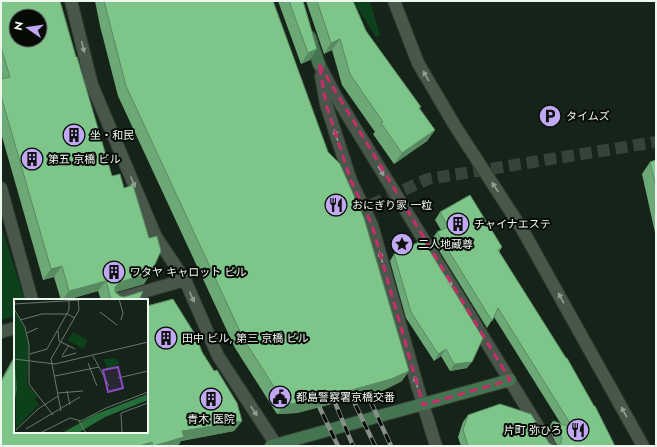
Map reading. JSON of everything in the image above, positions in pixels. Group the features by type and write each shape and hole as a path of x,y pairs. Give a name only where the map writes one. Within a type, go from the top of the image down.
{"street":[{"path":"71,1 92,85 156,237 185,280 218,356 275,446 510,380"},
{"path":"394,1 418,63 455,126 522,229 643,446"},
{"path":"308,29 319,64 326,104 351,181 372,225 436,446"},
{"path":"319,64 335,95 550,446"},
{"path":"1,188 32,299"},
{"path":"118,299 185,280"},
{"path":"1,332 14,328"}],"highlighted area":[{"path":"319,64 510,380 423,405 372,225 351,181 326,104"}],"green space":[{"path":"353,1 370,1 380,35 376,37"},
{"path":"1,226 25,299 14,299 14,316 1,320"}],"building":[{"path":"1,1 60,1 112,176 120,174 124,188 133,185 149,238 157,236 161,251 151,273 120,282 115,287 115,292 124,297 143,291 139,299 111,299 106,281 69,291 62,266 51,269 1,96 1,79 10,77 1,47"},
{"path":"104,1 273,1 328,152 340,164 364,218 409,371 391,379 305,403 285,404 243,338 126,86"},
{"path":"289,1 303,1 317,49 308,53"},
{"path":"317,1 353,1 366,31 421,107 419,108 435,130 402,153 350,74 340,39 331,43"},
{"path":"656,160 656,187 650,162"},
{"path":"470,195 502,247 498,250 567,358 595,406 615,446 555,446 561,443 562,438 553,421 573,428 498,308 492,321 437,232 448,227 440,212"},
{"path":"423,240 483,338 472,362 454,364 446,349 438,354 411,312 394,254"},
{"path":"173,299 196,336 202,352 214,371 217,370 237,403 242,421 182,431 184,437 153,446 152,442 139,446 1,446 1,382 14,359 14,433 148,433 148,306"},
{"path":"500,404 531,414 549,443 554,446 468,446 463,430 468,415"}],"tunnel":[{"path":"355,212 428,179 656,142"}],"railway":[{"path":"363,385 391,446"},
{"path":"348,389 375,446"},
{"path":"331,393 353,446"},
{"path":"315,398 338,446"}],"place":[{"name":"タイムズ","path":"550,116"},
{"name":"坐・和民","path":"74,135"},
{"name":"第五 京橋 ビル","path":"32,159"},
{"name":"おにぎり家 一粒","path":"336,205"},
{"name":"チャイナエステ","path":"458,224"},
{"name":"二人地蔵尊","path":"402,244"},
{"name":"ワタヤ キャロット ビル","path":"114,272"},
{"name":"田中 ビル, 第三 京橋 ビル","path":"166,338"},
{"name":"都島警察署京橋交番","path":"280,397"},
{"name":"青木 医院","path":"211,399"},
{"name":"片町 弥ひろ","path":"578,430"}]}
